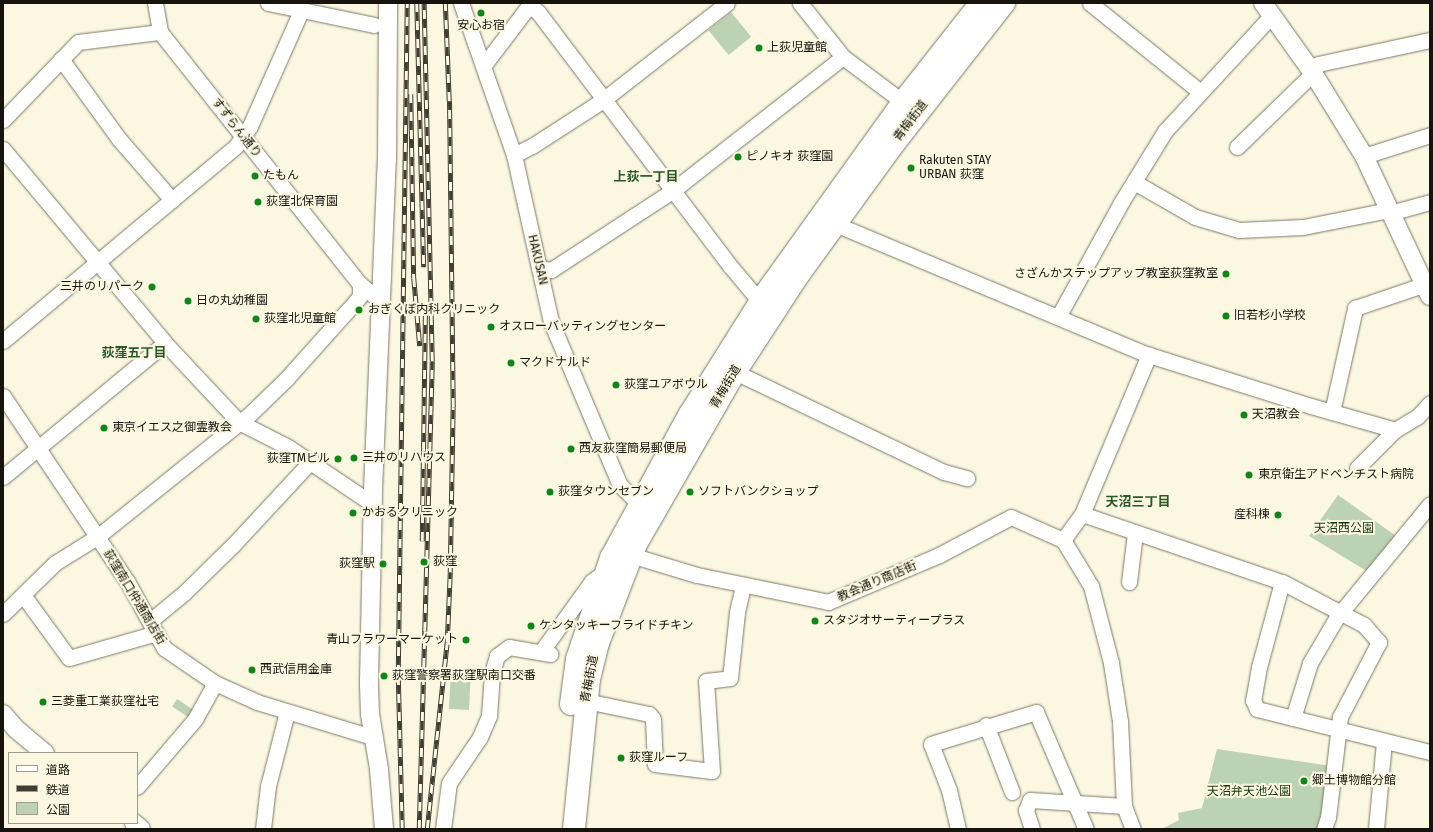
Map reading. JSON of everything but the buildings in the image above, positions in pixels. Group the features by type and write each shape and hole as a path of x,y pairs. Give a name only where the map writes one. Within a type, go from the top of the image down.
{"main road":[{"name":"青梅街道","path":"559,829 577,659 639,504 701,394 766,292 903,102 994,6"},
{"name":"青梅街道","path":"574,829 586,701 616,561 735,372 836,222 994,6"}],"street":[{"name":"すずらん通り","path":"155,3 160,32 247,131 360,284 373,295 381,296"},
{"path":"268,3 374,25"},
{"path":"384,829 379,770 372,737 369,682 373,490 387,160 388,3"},
{"name":"HAKUSAN","path":"461,3 484,65 514,155 551,322 620,485 639,504"},
{"path":"514,155 532,146 603,100 727,3"},
{"path":"800,3 843,57 903,102"},
{"path":"1090,3 1199,92"},
{"path":"484,65 530,4 538,12 672,191 754,294 761,296 766,292"},
{"path":"1058,317 1134,182 1165,131 1267,9 1313,73 1364,156 1389,212 1428,291"},
{"path":"3,341 96,266 236,146 247,131 301,10"},
{"path":"3,120 78,42 160,32"},
{"path":"1237,147 1313,73 1318,64 1430,40"},
{"path":"539,268 551,270 672,191 843,57"},
{"path":"61,59 119,139 172,200"},
{"path":"1364,156 1430,135"},
{"path":"3,149 96,266 239,422 311,461 365,499 373,490"},
{"path":"1134,182 1195,218 1239,230 1303,227 1389,212 1430,202"},
{"path":"814,226 824,221 836,222 1149,355 1395,430"},
{"path":"3,614 54,563 97,536 239,422 287,378 360,296 360,284"},
{"path":"1332,412 1355,308 1417,286 1428,291"},
{"path":"3,477 38,450 165,343"},
{"path":"1133,829 1124,806 1120,721 1111,663 1090,586 1053,539 1082,514 1149,355"},
{"path":"735,372 944,472 967,478"},
{"name":"荻窪南口仲通商店街","path":"3,396 97,536 153,627 164,648 215,683 287,712 372,737"},
{"path":"1357,468 1395,430 1417,417 1430,402"},
{"path":"23,595 69,658 153,627 184,593 233,545 311,461"},
{"path":"1293,718 1310,663 1340,612 1430,504"},
{"path":"1082,514 1135,534 1282,582 1364,625 1379,642 1340,717 1337,729 1328,817 1324,829"},
{"name":"教会通り商店街","path":"616,561 697,575 743,586 828,602 939,555 1011,517 1053,539"},
{"path":"1129,582 1135,534"},
{"path":"443,829 448,783 480,737 489,716 492,673 497,656 509,647 545,653 592,581 616,561"},
{"path":"1282,582 1259,667 1253,700 1257,709 1430,752"},
{"path":"586,701 649,714 653,719 655,764 712,771 706,681 730,678 737,612 743,586"},
{"path":"138,786 195,719 215,683"},
{"path":"263,829 268,786 287,712"},
{"path":"958,829 949,790 931,744 986,725 1036,712 1086,829"},
{"path":"3,714 16,729 44,752"},
{"path":"986,725 1012,792"},
{"path":"1376,829 1384,741"},
{"path":"1032,829 1026,810 1030,800 1124,806"}],"green space":[{"path":"731,12 751,37 729,55 708,30"},
{"name":"天沼西公園","path":"1338,495 1399,538 1370,573 1309,536"},
{"path":"451,669 471,670 469,710 449,709"},
{"path":"177,699 194,710 189,717 172,707"},
{"name":"天沼弁天池公園","path":"1217,749 1331,766 1318,829 1162,829 1179,820 1178,813 1202,808"}],"railway":[{"path":"402,829 398,674 407,3"},
{"path":"417,3 424,267"},
{"path":"419,829 432,361 424,3"},
{"path":"427,829 447,642 450,572 453,407 449,101 445,3"},
{"path":"411,94 414,278 420,346"},
{"path":"422,541 425,313"}],"place":[{"name":"安心お宿","path":"481,13"},
{"name":"上荻児童館","path":"759,48"},
{"name":"ピノキオ 荻窪園","path":"738,157"},
{"name":"Rakuten STAY URBAN 荻窪","path":"911,168"},
{"name":"たもん","path":"255,176"},
{"name":"荻窪北保育園","path":"258,202"},
{"name":"さざんかステップアップ教室荻窪教室","path":"1226,274"},
{"name":"三井のリパーク","path":"152,287"},
{"name":"日の丸幼稚園","path":"188,301"},
{"name":"おぎくぼ内科クリニック","path":"359,310"},
{"name":"旧若杉小学校","path":"1226,316"},
{"name":"荻窪北児童館","path":"256,319"},
{"name":"オスローバッティングセンター","path":"491,327"},
{"name":"マクドナルド","path":"511,363"},
{"name":"荻窪ユアボウル","path":"616,385"},
{"name":"天沼教会","path":"1244,415"},
{"name":"東京イエス之御霊教会","path":"104,428"},
{"name":"西友荻窪簡易郵便局","path":"571,449"},
{"name":"三井のリハウス","path":"354,458"},
{"name":"荻窪TMビル","path":"338,459"},
{"name":"東京衛生アドベンチスト病院","path":"1249,475"},
{"name":"荻窪タウンセブン","path":"550,492"},
{"name":"ソフトバンクショップ","path":"690,492"},
{"name":"かおるクリニック","path":"353,513"},
{"name":"産科棟","path":"1278,515"},
{"name":"荻窪","path":"424,562"},
{"name":"荻窪駅","path":"383,564"},
{"name":"スタジオサーティープラス","path":"815,621"},
{"name":"ケンタッキーフライドチキン","path":"531,626"},
{"name":"青山フラワーマーケット","path":"466,640"},
{"name":"西武信用金庫","path":"252,670"},
{"name":"荻窪警察署荻窪駅南口交番","path":"384,676"},
{"name":"三菱重工業荻窪社宅","path":"43,702"},
{"name":"荻窪ルーフ","path":"621,758"},
{"name":"郷土博物館分館","path":"1304,781"}],"district":[{"name":"上荻一丁目","path":"646,177"},
{"name":"荻窪五丁目","path":"134,353"},
{"name":"天沼三丁目","path":"1138,502"}]}
